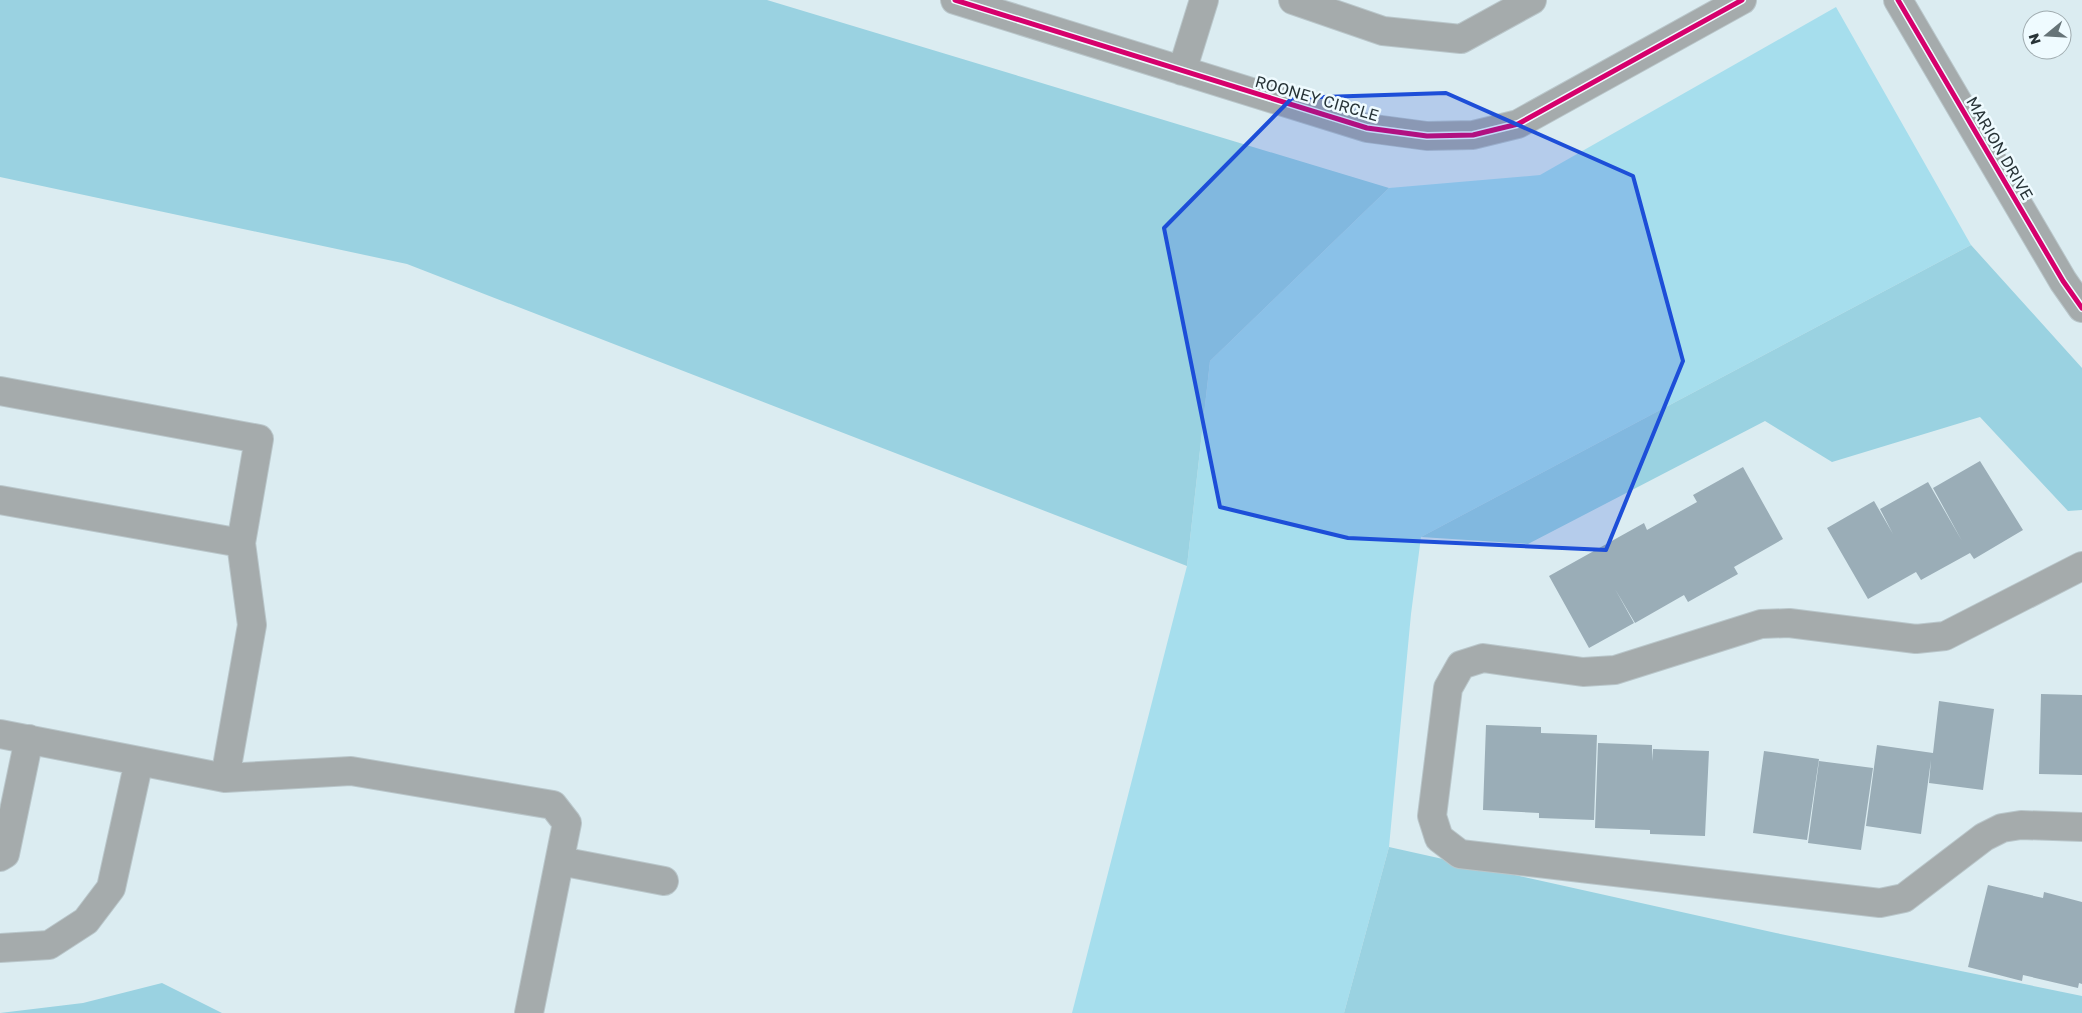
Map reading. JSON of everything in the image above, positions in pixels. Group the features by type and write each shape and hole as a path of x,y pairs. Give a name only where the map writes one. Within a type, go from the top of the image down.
{"street":[{"name":"ROONEY CIRCLE","path":"955,0 1367,128 1427,136 1474,135 1518,124 1742,0"},
{"path":"1182,71 1204,0"},
{"path":"1293,0 1323,5 1383,31 1461,38 1532,0"},
{"name":"MARION DRIVE","path":"1898,0 2078,295"},
{"path":"0,391 259,439 241,542 252,626 225,778"},
{"path":"0,500 241,542"},
{"path":"2082,566 1945,636 1916,639 1789,623 1761,624 1615,670 1583,672 1484,658 1461,665 1448,688 1432,816 1439,838 1460,854 1880,903 1904,898 1984,837 2002,828 2021,824 2082,827"},
{"path":"0,734 225,778 351,771 553,805 567,823 529,1013"},
{"path":"0,857 5,854 29,739"},
{"path":"0,948 49,945 86,921 111,888 139,761"},
{"path":"560,861 664,882"}],"highlighted area":[{"path":"1446,93 1633,176 1683,361 1606,550 1348,538 1220,507 1164,228 1292,98"}],"shaded area":[{"path":"0,0 767,0 1389,188 1210,361 1187,566 407,264 0,177"},
{"path":"1836,7 1971,245 1421,537 1411,614 1389,847 1344,1013 1072,1013 1187,566 1210,361 1389,188 1540,175"},
{"path":"1971,245 2082,368 2082,510 2068,511 1980,417 1832,462 1765,421 1528,544 1421,537"},
{"path":"1389,847 1776,933 2082,996 2082,1013 1344,1013"},
{"path":"162,983 222,1013 0,1013 83,1003"}],"building":[{"path":"1980,461 2023,530 1974,559 1970,553 1921,580 1916,572 1868,599 1827,528 1874,501 1893,534 1880,509 1928,482 1962,541 1933,488"},
{"path":"1743,467 1783,539 1734,567 1738,574 1688,602 1684,595 1635,623 1615,589 1634,623 1589,648 1549,576 1644,523 1647,530 1697,502 1693,495"},
{"path":"2041,694 2082,695 2082,775 2039,774"},
{"path":"1939,701 1994,709 1983,790 1929,783 1931,760 1921,834 1866,826 1877,745 1933,753"},
{"path":"1486,725 1541,727 1541,733 1597,735 1594,820 1539,818 1539,813 1483,810"},
{"path":"1598,743 1652,745 1652,761 1653,749 1709,751 1705,836 1650,834 1650,830 1595,828"},
{"path":"1764,751 1819,759 1807,840 1753,833"},
{"path":"1819,761 1873,768 1861,850 1808,843"},
{"path":"1988,885 2043,898 2044,892 2082,902 2082,984 2079,983 2078,988 2023,975 2022,981 1968,967"}],"cycle path":[{"path":"955,0 1367,128 1427,136 1473,135 1518,124 1742,0"},
{"path":"1898,0 2063,281 2082,308"}]}
